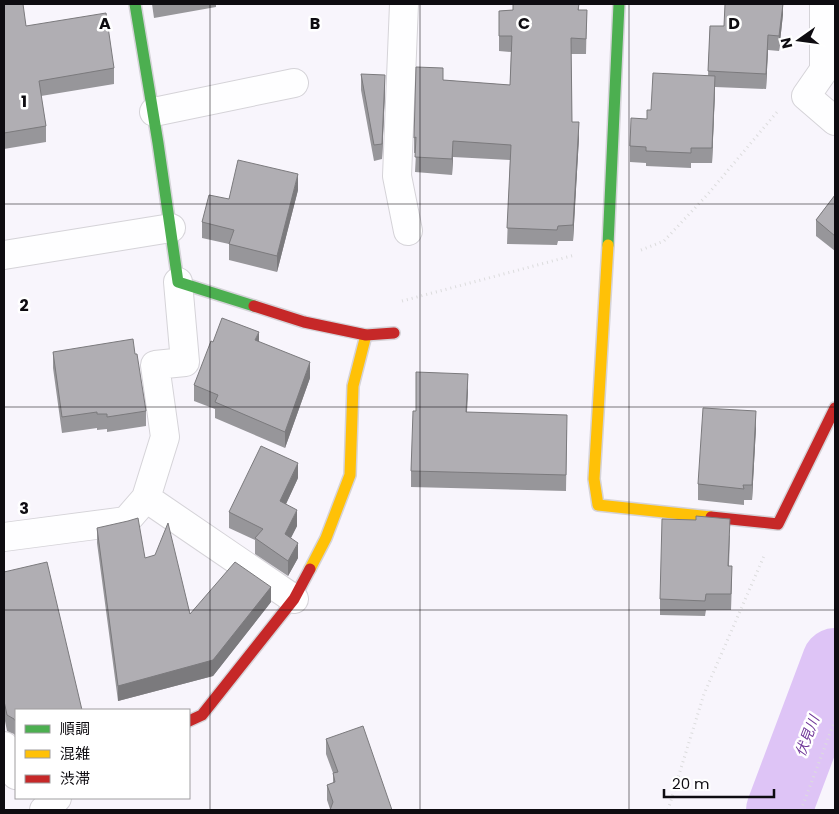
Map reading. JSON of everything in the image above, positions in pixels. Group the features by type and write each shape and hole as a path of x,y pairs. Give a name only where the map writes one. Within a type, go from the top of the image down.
{"street":[{"path":"4,537 126,521 146,498 165,438 155,365 186,362 171,228 154,112 135,4"},
{"path":"404,4 397,176 408,231"},
{"path":"619,4 608,247 594,479 598,505 778,524 835,408"},
{"path":"824,4 824,70 806,96 835,121"},
{"path":"154,112 294,83"},
{"path":"4,255 171,228"},
{"path":"178,282 304,322 366,334 394,333"},
{"path":"190,721 202,715 294,599 326,538 350,475 354,386 366,334"},
{"path":"146,498 294,599"},
{"path":"4,746 15,773"},
{"path":"44,810 56,799"}],"path":[{"path":"668,810 704,694 778,524"},
{"path":"800,810 835,720"}],"building":[{"path":"4,4 23,4 26,26 106,13 114,68 39,81 46,126 4,133"},
{"path":"513,4 579,4 578,10 587,10 586,39 571,38 572,122 579,122 573,225 558,226 557,230 507,228 511,145 453,141 452,159 415,157 416,67 443,68 443,80 510,85 512,36 499,36 499,11 513,10"},
{"path":"725,4 783,4 779,36 768,35 766,74 708,71 710,26 724,26"},
{"path":"653,73 715,76 712,148 691,148 691,153 646,151 646,147 630,146 631,118 647,119 647,110 651,110"},
{"path":"361,74 385,75 382,144 374,145"},
{"path":"238,160 298,174 277,256 229,244 234,230 202,222 209,195 229,199"},
{"path":"835,195 835,236 816,220"},
{"path":"222,318 259,332 255,340 310,362 285,432 215,402 218,395 194,385"},
{"path":"133,339 146,411 107,417 107,414 97,414 97,412 62,417 53,352"},
{"path":"416,372 468,374 466,412 567,415 566,475 411,471 413,411 416,411"},
{"path":"703,408 756,411 752,485 743,485 744,489 698,484"},
{"path":"261,446 298,463 280,501 297,510 285,534 298,543 288,561 255,538 263,529 229,512"},
{"path":"696,516 730,519 728,566 732,566 731,594 706,594 705,601 660,599 662,519 696,520"},
{"path":"138,518 145,558 155,555 168,523 190,614 235,562 271,587 213,660 118,686 97,528"},
{"path":"47,562 82,709 15,709 15,720 7,715 4,701 4,572"},
{"path":"363,726 392,810 330,810 333,802 327,785 335,782 333,773 338,772 326,739"}],"waterway":[{"name":"伏見川","path":"779,810 835,661"}],"traffic: fast":[{"path":"135,4 178,282 254,306"},
{"path":"608,245 619,4"}],"traffic: slow":[{"path":"608,245 594,479 598,505 711,517"},
{"path":"310,569 326,538 350,475 353,386 366,335"}],"traffic: jam":[{"path":"254,306 304,322 366,335 394,333"},
{"path":"711,517 778,524 835,408"},
{"path":"190,721 202,715 294,599 310,569"}]}
